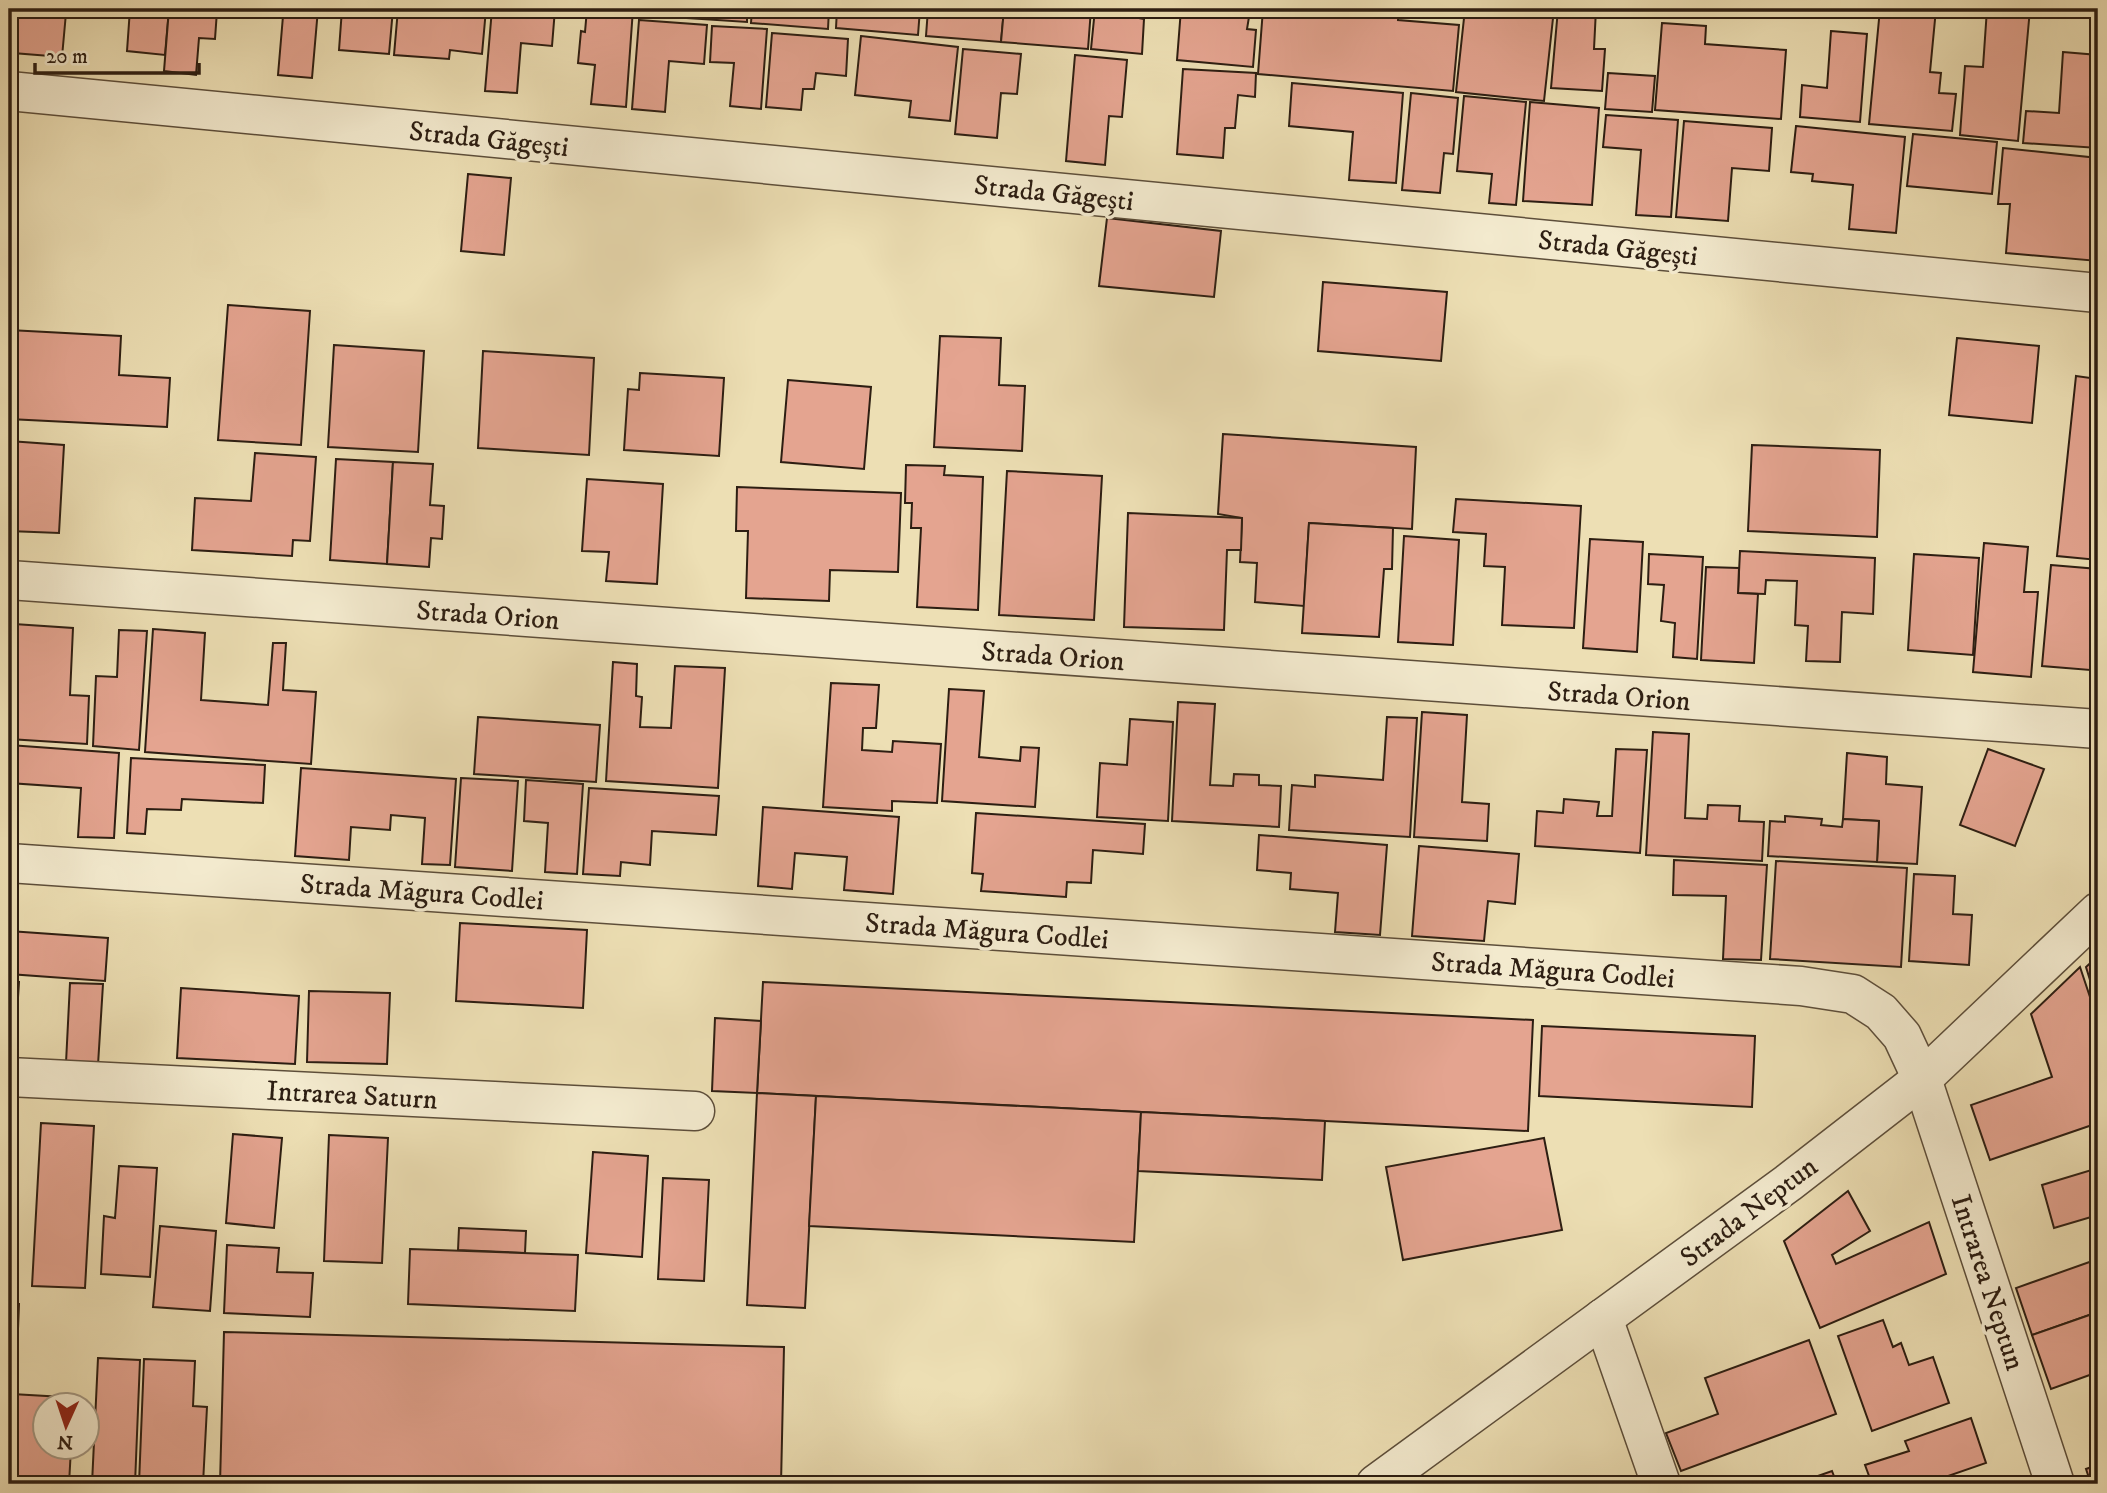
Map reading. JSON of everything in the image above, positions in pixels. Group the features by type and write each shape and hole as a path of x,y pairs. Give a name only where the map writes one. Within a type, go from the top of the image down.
{"street":[{"name":"Strada Găgești","path":"9,91 2098,293"},
{"name":"Strada Orion","path":"9,580 2098,729"},
{"name":"Strada Măgura Codlei","path":"9,863 1801,986 1853,994 1881,1012 1902,1036 1922,1079"},
{"name":"Strada Neptun","path":"1376,1484 1788,1183 1922,1079 2098,912"},
{"name":"Intrarea Saturn","path":"9,1077 695,1111"},
{"name":"Intrarea Neptun","path":"1922,1079 2054,1484"},
{"path":"1603,1318 1661,1484"}],"building":[{"path":"9,9 17,9 13,48 9,47"},
{"path":"16,9 66,13 62,57 13,53"},
{"path":"16,9 106,9 105,16"},
{"path":"130,9 169,9 165,55 127,51"},
{"path":"169,9 318,9 312,78 278,75 283,16 217,11 215,39 199,38 196,75 164,71"},
{"path":"342,9 393,9 389,54 339,50"},
{"path":"398,9 486,9 482,54 450,50 449,59 394,55"},
{"path":"492,9 555,9 552,46 521,43 517,93 485,91"},
{"path":"587,9 633,9 626,107 591,104 595,65 578,63 581,31 585,32"},
{"path":"642,9 747,9 747,22 641,15"},
{"path":"752,9 829,9 828,29 751,23"},
{"path":"837,9 920,9 918,35 836,28"},
{"path":"928,9 1004,9 1001,42 926,36"},
{"path":"1004,9 1091,9 1088,49 1001,42"},
{"path":"1095,9 1134,9 1133,17 1144,19 1142,54 1091,49"},
{"path":"1181,9 1241,9 1240,16 1249,17 1247,29 1256,30 1253,67 1177,60"},
{"path":"1263,9 1399,9 1398,20 1459,25 1453,91 1258,74"},
{"path":"1465,9 1554,9 1544,101 1456,92"},
{"path":"1558,9 1596,9 1594,49 1605,49 1602,91 1551,88"},
{"path":"1880,9 1936,9 1930,72 1941,73 1939,93 1956,94 1952,131 1869,124"},
{"path":"1987,9 2030,9 2018,141 1960,135 1965,66 1983,67"},
{"path":"639,20 707,25 704,64 669,61 665,112 632,109"},
{"path":"1662,23 1706,26 1705,44 1786,50 1781,119 1655,110"},
{"path":"712,26 767,29 761,109 730,106 734,63 710,62"},
{"path":"1831,31 1867,34 1860,122 1800,117 1802,85 1827,88"},
{"path":"772,33 848,39 846,76 816,73 814,89 803,89 801,110 766,107"},
{"path":"861,36 958,47 950,121 909,117 911,101 855,95"},
{"path":"963,49 1021,54 1017,94 1001,93 997,138 955,134"},
{"path":"2063,52 2098,55 2098,148 2023,143 2026,111 2059,113"},
{"path":"1075,55 1127,60 1122,117 1109,116 1105,165 1066,161"},
{"path":"1183,69 1256,73 1255,97 1238,95 1235,128 1225,128 1223,158 1177,154"},
{"path":"1608,73 1655,76 1652,112 1605,109"},
{"path":"1292,83 1403,93 1396,183 1349,180 1353,132 1289,126"},
{"path":"1411,93 1458,98 1453,154 1444,153 1440,193 1402,190"},
{"path":"1464,96 1526,102 1516,205 1489,203 1492,174 1457,171"},
{"path":"1530,102 1599,108 1592,205 1523,201"},
{"path":"1606,115 1678,120 1671,217 1636,215 1641,150 1603,147"},
{"path":"1684,121 1772,128 1769,171 1732,168 1728,221 1676,217"},
{"path":"1796,126 1905,137 1896,233 1849,229 1853,185 1812,181 1813,174 1791,172"},
{"path":"1913,134 1997,142 1992,194 1907,186"},
{"path":"2003,148 2098,158 2098,261 2006,253 2010,204 1998,204"},
{"path":"468,174 511,178 504,255 461,251"},
{"path":"1107,218 1221,231 1214,297 1099,286"},
{"path":"1323,282 1447,292 1441,361 1318,351"},
{"path":"228,305 310,311 301,445 218,440"},
{"path":"9,330 121,336 119,375 170,378 167,427 9,419"},
{"path":"940,336 1001,338 999,385 1025,386 1022,451 934,447"},
{"path":"1957,338 2039,346 2032,423 1949,415"},
{"path":"334,345 424,351 418,452 328,447"},
{"path":"483,351 594,358 589,455 478,448"},
{"path":"640,373 724,378 719,456 624,450 628,389 639,390"},
{"path":"2076,376 2098,379 2098,560 2057,556"},
{"path":"788,380 871,387 864,469 781,462"},
{"path":"1223,434 1416,447 1412,529 1309,523 1304,606 1255,602 1257,563 1240,562 1242,518 1218,514"},
{"path":"9,441 64,445 59,533 9,531"},
{"path":"1752,445 1880,450 1877,537 1748,531"},
{"path":"255,453 316,457 310,541 293,540 292,556 192,550 195,498 251,501"},
{"path":"336,459 393,462 387,564 330,560"},
{"path":"393,462 433,464 430,505 444,506 442,539 431,538 429,567 387,564"},
{"path":"906,465 945,466 944,475 983,477 978,610 917,607 921,528 911,528 912,503 905,503"},
{"path":"1007,471 1102,476 1094,620 999,615"},
{"path":"587,479 663,484 657,584 606,581 609,552 582,551"},
{"path":"737,487 901,493 898,572 830,570 829,601 746,598 748,531 736,531"},
{"path":"1456,499 1581,506 1574,628 1502,625 1505,567 1484,566 1486,534 1453,532"},
{"path":"1128,513 1242,518 1241,550 1227,550 1224,630 1124,627"},
{"path":"1309,523 1393,528 1392,569 1384,569 1379,637 1302,633"},
{"path":"1404,536 1459,540 1453,645 1398,642"},
{"path":"1590,539 1643,542 1637,652 1583,648"},
{"path":"1984,543 2028,547 2024,592 2038,592 2031,677 1973,672"},
{"path":"1740,551 1875,558 1873,614 1842,612 1840,662 1806,661 1808,626 1795,625 1797,581 1766,580 1765,594 1738,593"},
{"path":"1649,554 1703,557 1697,659 1673,657 1675,623 1661,621 1664,585 1648,584"},
{"path":"1914,554 1979,558 1973,655 1908,650"},
{"path":"2051,565 2098,569 2090,670 2042,666"},
{"path":"1706,567 1739,568 1738,593 1758,594 1754,663 1701,660"},
{"path":"14,624 73,628 70,695 89,696 87,744 9,739 9,690"},
{"path":"153,629 205,633 201,700 268,705 273,643 286,643 283,690 316,692 311,764 145,752"},
{"path":"119,630 147,631 139,750 93,746 96,676 117,677"},
{"path":"613,662 637,664 636,696 642,697 640,727 671,728 675,666 725,668 718,788 606,781"},
{"path":"831,683 879,685 876,728 863,728 862,750 892,752 893,741 941,744 937,803 892,801 892,811 823,807"},
{"path":"949,689 984,691 979,757 1020,761 1021,747 1039,748 1035,807 942,801"},
{"path":"1178,702 1215,704 1210,785 1233,786 1234,774 1259,775 1259,785 1281,786 1279,827 1172,821"},
{"path":"1422,712 1467,715 1462,802 1489,804 1487,841 1414,837"},
{"path":"478,717 600,725 596,782 474,774"},
{"path":"1387,717 1417,718 1410,837 1289,830 1292,785 1315,787 1315,775 1383,780"},
{"path":"1130,719 1173,722 1168,821 1097,817 1100,763 1127,765"},
{"path":"1653,732 1689,734 1685,818 1707,819 1708,805 1740,806 1739,821 1764,822 1762,861 1646,855"},
{"path":"9,745 119,753 114,838 78,837 81,788 9,783"},
{"path":"1616,749 1647,750 1640,853 1535,846 1537,811 1563,813 1564,799 1599,802 1597,816 1612,816"},
{"path":"1988,749 2044,769 2015,846 1960,825"},
{"path":"1847,753 1887,757 1886,784 1922,787 1917,864 1877,862 1879,821 1843,819"},
{"path":"131,758 265,765 263,803 182,799 181,810 147,809 145,834 127,833"},
{"path":"301,768 456,779 450,865 422,864 425,818 391,815 390,830 351,827 349,860 295,856"},
{"path":"461,778 518,781 512,871 455,867"},
{"path":"526,780 583,784 577,874 545,872 548,823 524,821"},
{"path":"589,788 719,796 716,835 652,831 650,865 621,862 620,876 583,874"},
{"path":"763,807 899,817 893,894 844,890 847,857 795,853 792,889 758,886"},
{"path":"976,813 1145,824 1143,854 1093,850 1091,883 1067,882 1066,897 981,891 983,874 972,873"},
{"path":"1785,816 1822,819 1821,825 1842,827 1843,819 1879,821 1877,862 1768,856 1770,821 1785,822"},
{"path":"1259,835 1387,845 1380,935 1335,932 1338,893 1290,889 1291,873 1257,870"},
{"path":"1419,846 1519,854 1515,904 1488,901 1484,941 1412,936"},
{"path":"1674,860 1767,865 1761,960 1723,959 1726,896 1673,895"},
{"path":"1776,861 1907,868 1901,967 1770,959"},
{"path":"1914,874 1955,876 1953,914 1972,915 1969,965 1909,961"},
{"path":"460,923 587,930 583,1008 456,1001"},
{"path":"9,931 108,938 105,981 9,974"},
{"path":"2098,956 2098,1006 2086,967"},
{"path":"2080,967 2098,1021 2098,1123 1990,1160 1971,1105 2052,1077 2031,1014"},
{"path":"9,981 19,982 14,1059 9,1058"},
{"path":"763,982 1533,1020 1528,1131 757,1093"},
{"path":"70,983 103,984 98,1065 66,1063"},
{"path":"181,988 299,996 295,1064 177,1058"},
{"path":"309,991 390,993 387,1064 307,1062"},
{"path":"715,1018 761,1021 757,1093 712,1091"},
{"path":"1542,1026 1755,1036 1752,1107 1539,1096"},
{"path":"757,1093 816,1096 805,1308 747,1305"},
{"path":"816,1096 1141,1112 1134,1242 809,1226"},
{"path":"1141,1112 1325,1121 1322,1180 1138,1171"},
{"path":"41,1123 94,1126 85,1288 32,1286"},
{"path":"233,1134 282,1138 274,1228 226,1223"},
{"path":"329,1135 388,1138 382,1263 324,1261"},
{"path":"1544,1138 1562,1230 1403,1260 1386,1167"},
{"path":"593,1152 648,1156 642,1257 586,1253"},
{"path":"119,1166 157,1168 150,1277 101,1274 104,1216 115,1218"},
{"path":"2098,1168 2098,1215 2054,1228 2042,1185"},
{"path":"663,1178 709,1180 704,1281 658,1279"},
{"path":"1848,1191 1870,1231 1832,1255 1836,1264 1929,1222 1946,1274 1820,1328 1784,1241"},
{"path":"160,1226 216,1231 210,1311 153,1307"},
{"path":"459,1228 526,1231 525,1253 458,1250"},
{"path":"227,1245 279,1248 277,1272 313,1273 310,1317 224,1313"},
{"path":"410,1249 578,1255 575,1311 408,1304"},
{"path":"2098,1259 2098,1312 2032,1335 2016,1288"},
{"path":"9,1304 19,1304 18,1329 9,1328"},
{"path":"2098,1312 2098,1372 2051,1389 2032,1335"},
{"path":"1883,1320 1893,1347 1901,1343 1909,1365 1933,1357 1949,1403 1872,1431 1838,1336"},
{"path":"224,1332 784,1347 781,1484 220,1484"},
{"path":"1809,1340 1836,1414 1681,1471 1666,1433 1718,1414 1705,1378"},
{"path":"98,1358 140,1360 135,1484 92,1484 93,1462 102,1462 102,1392 96,1392"},
{"path":"144,1359 195,1361 193,1406 207,1407 203,1484 139,1484"},
{"path":"12,1394 32,1395 32,1462 70,1462 69,1484 9,1484"},
{"path":"1971,1418 1986,1463 1925,1484 1872,1484 1865,1465 1909,1451 1905,1441"},
{"path":"2098,1465 2098,1484 2091,1484 2086,1469"},
{"path":"1832,1471 1837,1484 1795,1484"}]}
